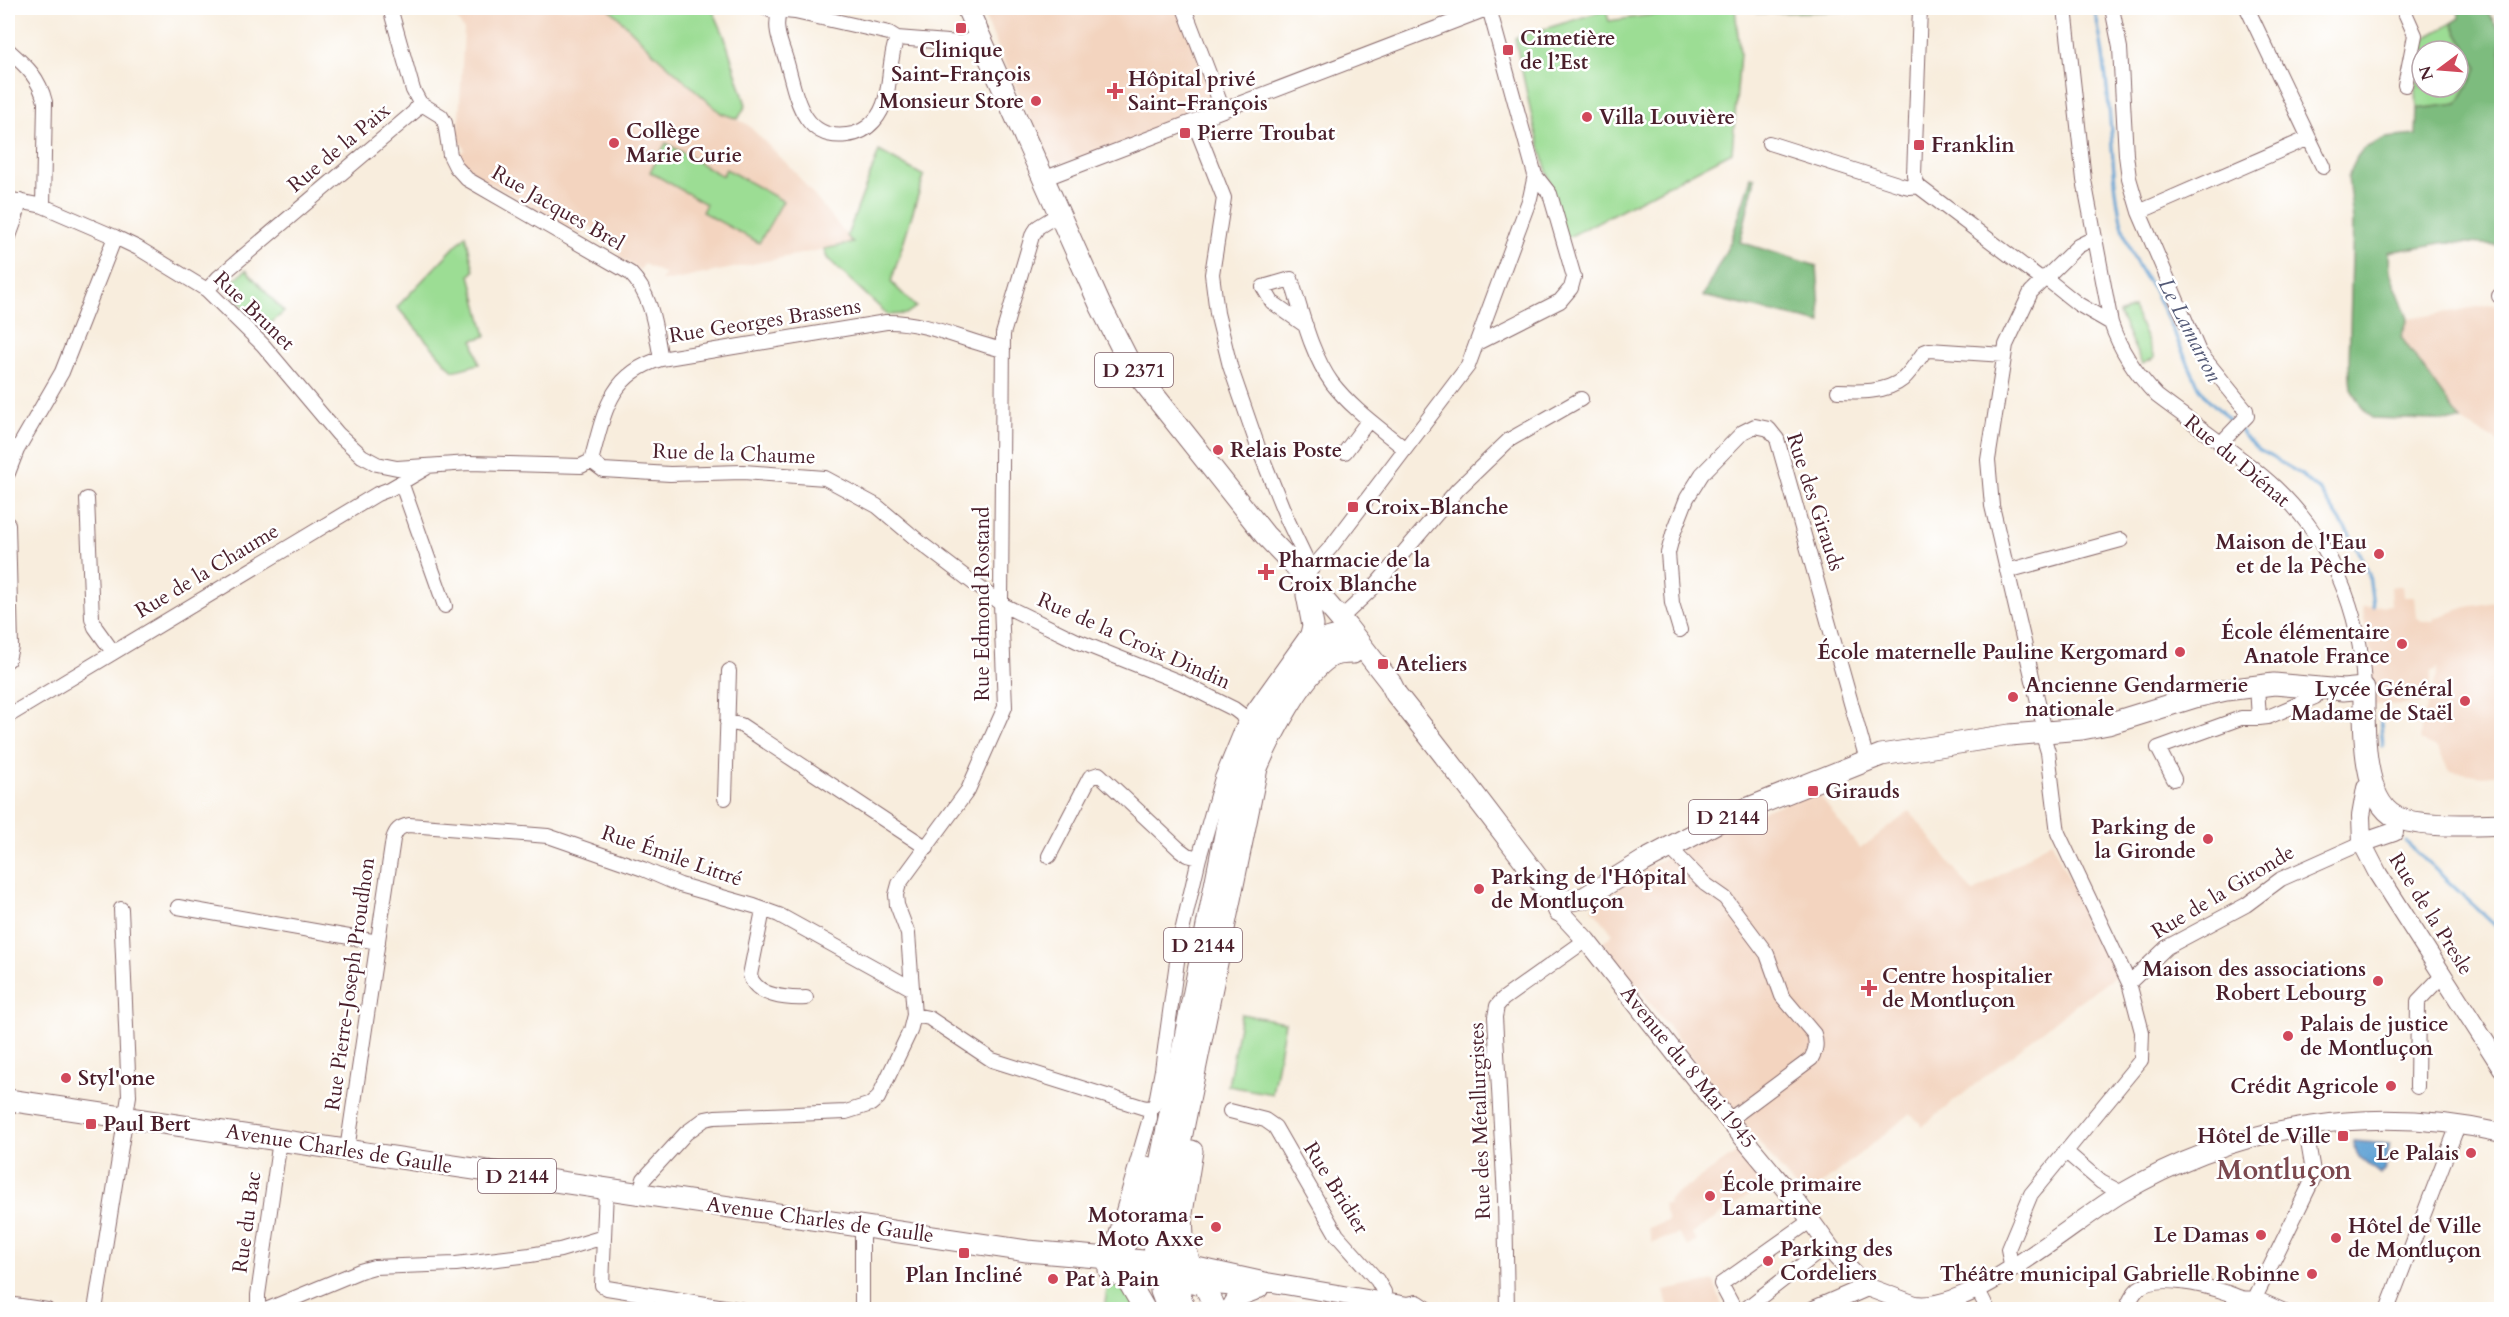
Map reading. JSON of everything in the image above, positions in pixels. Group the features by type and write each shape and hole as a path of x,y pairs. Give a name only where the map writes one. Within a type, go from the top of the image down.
{"main road":[{"name":"D 2371","path":"967,8 1101,307 1131,366 1265,535 1302,578"},
{"path":"1302,578 1335,632 1310,663"},
{"name":"D 2144","path":"1160,1272 1152,1227 1153,1112 1236,779 1256,729 1310,663 1331,656 1335,632"},
{"name":"Avenue du 8 Mai 1945","path":"1335,632 1390,682 1396,694 1467,782 1481,805"},
{"name":"Avenue du 8 Mai 1945","path":"1335,632 1461,787 1481,805 1565,902 1586,940"},
{"name":"D 2144","path":"1160,1272 1168,1229 1170,1197 1257,768 1274,729 1310,663"},
{"name":"D 2144","path":"1565,902 1729,816 1874,758 2108,724 2226,690 2274,684 2343,690 2364,688"},
{"name":"D 2144","path":"2259,687 2337,700 2355,710 2364,720"},
{"name":"Rue du Diénat","path":"2364,688 2364,720 2374,801"},
{"path":"2374,801 2403,820 2456,825"},
{"path":"2374,801 2394,832 2456,825 2502,824"},
{"path":"2362,843 2361,816 2374,801"},
{"name":"Rue de la Gironde","path":"2362,843 2394,832"},
{"name":"Rue de la Presle","path":"2362,843 2378,874 2502,1068"},
{"name":"Avenue du 8 Mai 1945","path":"1565,902 1586,940 1837,1257 1867,1287 1923,1308"},
{"name":"Avenue Charles de Gaulle","path":"8,1100 1160,1272"},
{"path":"1153,1112 1149,1157 1138,1197 1133,1227 1160,1272 1216,1310"},
{"path":"1923,1308 1977,1288 2012,1269 2122,1193 2203,1155 2305,1125 2372,1119 2458,1125 2502,1133"},
{"name":"Avenue Charles de Gaulle","path":"1027,1251 1050,1257 1260,1286 1366,1306 1413,1308"},
{"path":"1050,1257 1160,1272"},
{"path":"1050,1257 1120,1275 1127,1280 1144,1307"},
{"path":"1144,1307 1144,1293 1160,1272"},
{"path":"1231,1310 1240,1295 1260,1286"},
{"path":"1814,1310 1867,1287"}],"street":[{"name":"Rue de la Paix","path":"207,290 219,277 414,112 420,103 413,90 390,8"},
{"path":"765,8 779,14"},
{"path":"1184,8 1223,111"},
{"path":"1043,179 1489,8 1535,176 1550,194 1574,277 1571,288 1560,301 1478,343"},
{"path":"1920,8 1914,175 1918,186 2078,304 2110,322"},
{"name":"Rue du Diénat","path":"2066,8 2076,116 2094,238 2110,322 2117,342 2145,383 2157,396 2275,488 2298,512 2322,545 2341,583 2357,626 2363,659 2364,688"},
{"path":"2112,8 2120,48 2129,178 2139,212 2199,352 2246,410 2247,416 2244,420 2220,444"},
{"path":"2247,8 2324,167"},
{"path":"2403,8 2415,35 2405,85"},
{"path":"897,38 892,50 886,96 875,121 865,130 837,136 823,132 810,124 801,112 778,34 776,21 779,14 785,11 795,12 889,33 897,38 960,43 980,38"},
{"path":"8,50 32,71 41,86 45,102 43,206"},
{"name":"Rue Jacques Brel","path":"420,103 441,116 445,123 453,162 467,179 630,273 642,284 648,298 661,359"},
{"path":"1194,122 1224,198 1212,274 1217,314 1230,366 1258,447 1287,519 1302,578"},
{"path":"2139,212 2309,138"},
{"path":"1769,143 1909,188 1918,186"},
{"path":"1302,578 1331,547 1468,366 1530,198 1535,176"},
{"path":"8,239 15,220 14,200"},
{"name":"Rue Brunet","path":"14,200 43,206 115,237 138,248 207,290 263,345 338,434 362,456 377,464"},
{"name":"Rue Edmond Rostand","path":"914,1015 908,934 897,905 896,894 904,875 927,848 968,790 1005,706 1001,604 1003,334 1032,236 1038,227 1059,214"},
{"path":"8,473 17,450 62,372 115,237"},
{"path":"2012,1269 2008,1259 2008,1249 2031,1194 2141,1060 2142,1032 2128,983 2058,833 2048,752 2042,732 2043,723 1987,474 2004,355 2031,292 2078,246 2094,238"},
{"name":"Rue Georges Brassens","path":"591,461 605,411 617,386 636,368 661,359 886,322 919,324 1003,350"},
{"path":"1306,326 1331,382 1349,402 1405,449"},
{"path":"1838,391 1859,392 1891,385 1904,379 1924,352 1929,350 2004,355"},
{"path":"1160,1272 1153,1112 1180,940 1199,858 1222,778 1245,722 1335,632 1458,489 1509,440 1581,399"},
{"path":"1345,452 1370,420"},
{"name":"Rue des Girauds","path":"1680,630 1672,603 1668,554 1673,534 1688,498 1702,474 1743,432 1755,426 1768,429 1777,439 1874,758"},
{"name":"Rue de la Chaume","path":"377,464 398,468 469,463 580,466 591,461 603,470 670,474 743,472 825,478 877,506 922,544 1001,604"},
{"path":"377,464 387,478 386,486 377,494"},
{"name":"Rue de la Chaume","path":"8,716 377,494 429,466"},
{"path":"401,482 445,606"},
{"path":"87,499 92,618 95,627 113,652"},
{"path":"8,524 11,647 8,660"},
{"path":"2007,571 2121,540"},
{"name":"Rue de la Croix Dindin","path":"1001,604 1077,641 1182,683 1234,709 1245,722"},
{"path":"725,798 729,671"},
{"path":"2259,687 2259,718"},
{"path":"2174,779 2158,748 2241,718 2268,717 2315,697"},
{"path":"727,722 741,725 927,848"},
{"path":"1049,856 1090,777 1099,774 1103,775 1186,855 1199,858"},
{"name":"Rue Émile Littré","path":"401,827 409,825 548,836 643,869 680,885 779,915 911,988"},
{"name":"Rue Pierre-Joseph Proudhon","path":"347,1150 393,839 396,831 401,827"},
{"name":"Rue de la Gironde","path":"2128,983 2167,947 2246,905 2285,876 2362,843"},
{"path":"1670,848 1705,884 1725,898 1767,954 1782,996 1814,1034 1816,1041 1816,1050 1812,1059 1729,1120"},
{"path":"178,907 378,942"},
{"path":"95,1310 129,1096 121,909"},
{"path":"764,910 750,975 752,982 757,989 763,991 793,999 806,998"},
{"name":"Rue des Métallurgistes","path":"1507,1310 1495,1017 1497,1006 1503,999 1586,940"},
{"name":"Rue de la Gironde","path":"2120,963 2144,968"},
{"path":"2417,1087 2418,1001 2442,976"},
{"path":"639,1194 644,1179 686,1133 705,1119 846,1112 871,1104 878,1098 910,1031 914,1015 928,1017 992,1060 1153,1112"},
{"name":"Rue Bridier","path":"1230,1111 1265,1120 1275,1127 1330,1225 1377,1280 1384,1292 1381,1307"},
{"path":"2244,1302 2287,1232 2314,1177 2305,1125"},
{"path":"2387,1310 2458,1125"},
{"name":"Rue du Bac","path":"258,1310 258,1295 280,1140"},
{"path":"2065,1151 2101,1182 2122,1193"},
{"path":"2101,1182 2102,1205"},
{"path":"606,1190 602,1285 607,1288 743,1310"},
{"path":"1735,1310 1721,1284 1810,1221"},
{"path":"862,1226 862,1310"},
{"path":"266,1310 360,1271 374,1268 456,1264 530,1255 560,1250 604,1238"},
{"path":"1744,1310 1828,1245"},
{"path":"2125,1310 2137,1290 2153,1282 2167,1281 2227,1293 2244,1302 2282,1310"},
{"path":"1977,1288 1988,1310"},
{"path":"8,1304 47,1310"}],"shaded area":[{"name":"Collège Marie Curie","path":"467,8 609,8 655,54 721,113 747,124 793,170 853,243 670,281 661,280 665,274 644,264 640,270 618,257 624,245 588,225 581,235 480,177 457,155 465,150 458,136 464,30 455,16"},
{"name":"Hôpital privé Saint-François","path":"981,8 1179,8 1217,106 1130,141 1065,163 1047,160"},
{"path":"2501,303 2501,444 2461,421 2401,337 2408,319"},
{"name":"Lycée Général Madame de Staël","path":"2402,586 2403,597 2414,597 2416,617 2422,621 2434,621 2434,618 2467,607 2501,601 2501,774 2483,776 2449,771 2438,749 2420,741 2421,727 2437,675 2437,666 2436,670 2431,671 2431,684 2426,685 2426,701 2373,706 2370,663 2375,659 2370,650 2362,607 2391,605 2390,587"},
{"name":"Centre hospitalier de Montluçon","path":"1816,791 1860,849 1910,811 1973,893 2051,841 2116,976 2081,1000 1923,1126 1910,1114 1804,1198 1731,1108 1603,942 1613,934 1592,908 1642,870 1737,821"},
{"name":"École primaire Lamartine","path":"1742,1149 1770,1181 1692,1234 1697,1241 1688,1247 1678,1234 1652,1243 1648,1228 1668,1221 1663,1205 1669,1203 1668,1200"},
{"path":"1714,1281 1723,1309 1669,1309 1664,1291"},
{"path":"1265,1297 1336,1309 1262,1309"}],"green space":[{"path":"609,8 712,8 724,35 746,105 738,119 721,113 655,54"},
{"path":"1701,8 1735,8 1740,53 1732,152 1565,239 1531,113 1515,38 1606,10 1609,21"},
{"path":"1757,8 1853,8 1851,11 1758,13"},
{"path":"2457,8 2485,8 2501,32 2501,245 2447,242 2389,252 2390,272 2408,319 2401,337 2461,421 2372,418 2361,406 2351,389 2349,364 2353,221 2348,177 2363,149 2385,138 2416,135 2417,109 2457,104 2460,99 2470,99 2470,82 2478,68 2470,54 2470,39 2461,39 2452,23 2460,18"},
{"path":"2452,23 2461,39 2425,39"},
{"path":"2470,55 2478,69 2470,82"},
{"path":"2416,99 2460,99 2457,104 2417,109"},
{"path":"666,143 722,176 726,169 783,201 759,243 702,212 706,204 650,172"},
{"path":"879,151 924,176 891,282 916,307 906,314 888,315 827,258 824,249 853,243 847,236"},
{"path":"1751,177 1755,178 1740,242 1817,266 1821,323 1703,296 1731,241"},
{"path":"466,235 474,271 470,275 486,336 473,340 479,364 453,371 397,307"},
{"path":"246,270 284,312 264,329 226,287"},
{"path":"2133,308 2155,358 2142,364 2119,314"},
{"path":"1241,1014 1285,1022 1272,1094 1228,1086"},
{"path":"1109,1276 1134,1300 1138,1310 1104,1310"}],"water":[{"path":"2354,1141 2390,1144 2385,1171 2380,1174 2363,1161 2357,1153"}],"waterway":[{"name":"Le Lamarron","path":"2094,8 2105,70 2114,178 2122,225 2129,247 2139,268 2153,288 2199,387 2234,424"},
{"name":"Le Lamarron","path":"2239,428 2245,438 2259,450 2299,473 2321,492 2351,537 2369,574 2373,606"},
{"name":"Le Lamarron","path":"2380,716 2383,746"},
{"name":"Le Lamarron","path":"2406,842 2502,932"}],"railway":[{"path":"2498,8 2502,12"}],"place":[{"name":"Clinique Saint-François","path":"961,28"},
{"name":"Cimetière de l’Est","path":"1508,50"},
{"name":"Hôpital privé Saint-François","path":"1115,91"},
{"name":"Monsieur Store","path":"1036,101"},
{"name":"Villa Louvière","path":"1587,117"},
{"name":"Pierre Troubat","path":"1185,133"},
{"name":"Collège Marie Curie","path":"614,143"},
{"name":"Franklin","path":"1919,145"},
{"name":"Relais Poste","path":"1218,450"},
{"name":"Croix-Blanche","path":"1353,507"},
{"name":"Maison de l'Eau et de la Pêche","path":"2379,554"},
{"name":"Pharmacie de la Croix Blanche","path":"1266,572"},
{"name":"École élémentaire Anatole France","path":"2402,644"},
{"name":"École maternelle Pauline Kergomard","path":"2180,652"},
{"name":"Ateliers","path":"1383,664"},
{"name":"Ancienne Gendarmerie nationale","path":"2013,697"},
{"name":"Lycée Général Madame de Staël","path":"2465,701"},
{"name":"Girauds","path":"1813,791"},
{"name":"Parking de la Gironde","path":"2208,839"},
{"name":"Parking de l'Hôpital de Montluçon","path":"1479,889"},
{"name":"Maison des associations Robert Lebourg","path":"2378,981"},
{"name":"Centre hospitalier de Montluçon","path":"1869,988"},
{"name":"Palais de justice de Montluçon","path":"2288,1036"},
{"name":"Styl'one","path":"66,1078"},
{"name":"Crédit Agricole","path":"2391,1086"},
{"name":"Paul Bert","path":"91,1124"},
{"name":"Hôtel de Ville","path":"2343,1136"},
{"name":"Le Palais","path":"2471,1153"},
{"name":"École primaire Lamartine","path":"1710,1196"},
{"name":"Motorama - Moto Axxe","path":"1216,1227"},
{"name":"Le Damas","path":"2261,1235"},
{"name":"Hôtel de Ville de Montluçon","path":"2336,1238"},
{"name":"Plan Incliné","path":"964,1253"},
{"name":"Parking des Cordeliers","path":"1768,1261"},
{"name":"Théâtre municipal Gabrielle Robinne","path":"2312,1274"},
{"name":"Pat à Pain","path":"1053,1279"}],"district":[{"name":"Montluçon","path":"2284,1170"}]}
